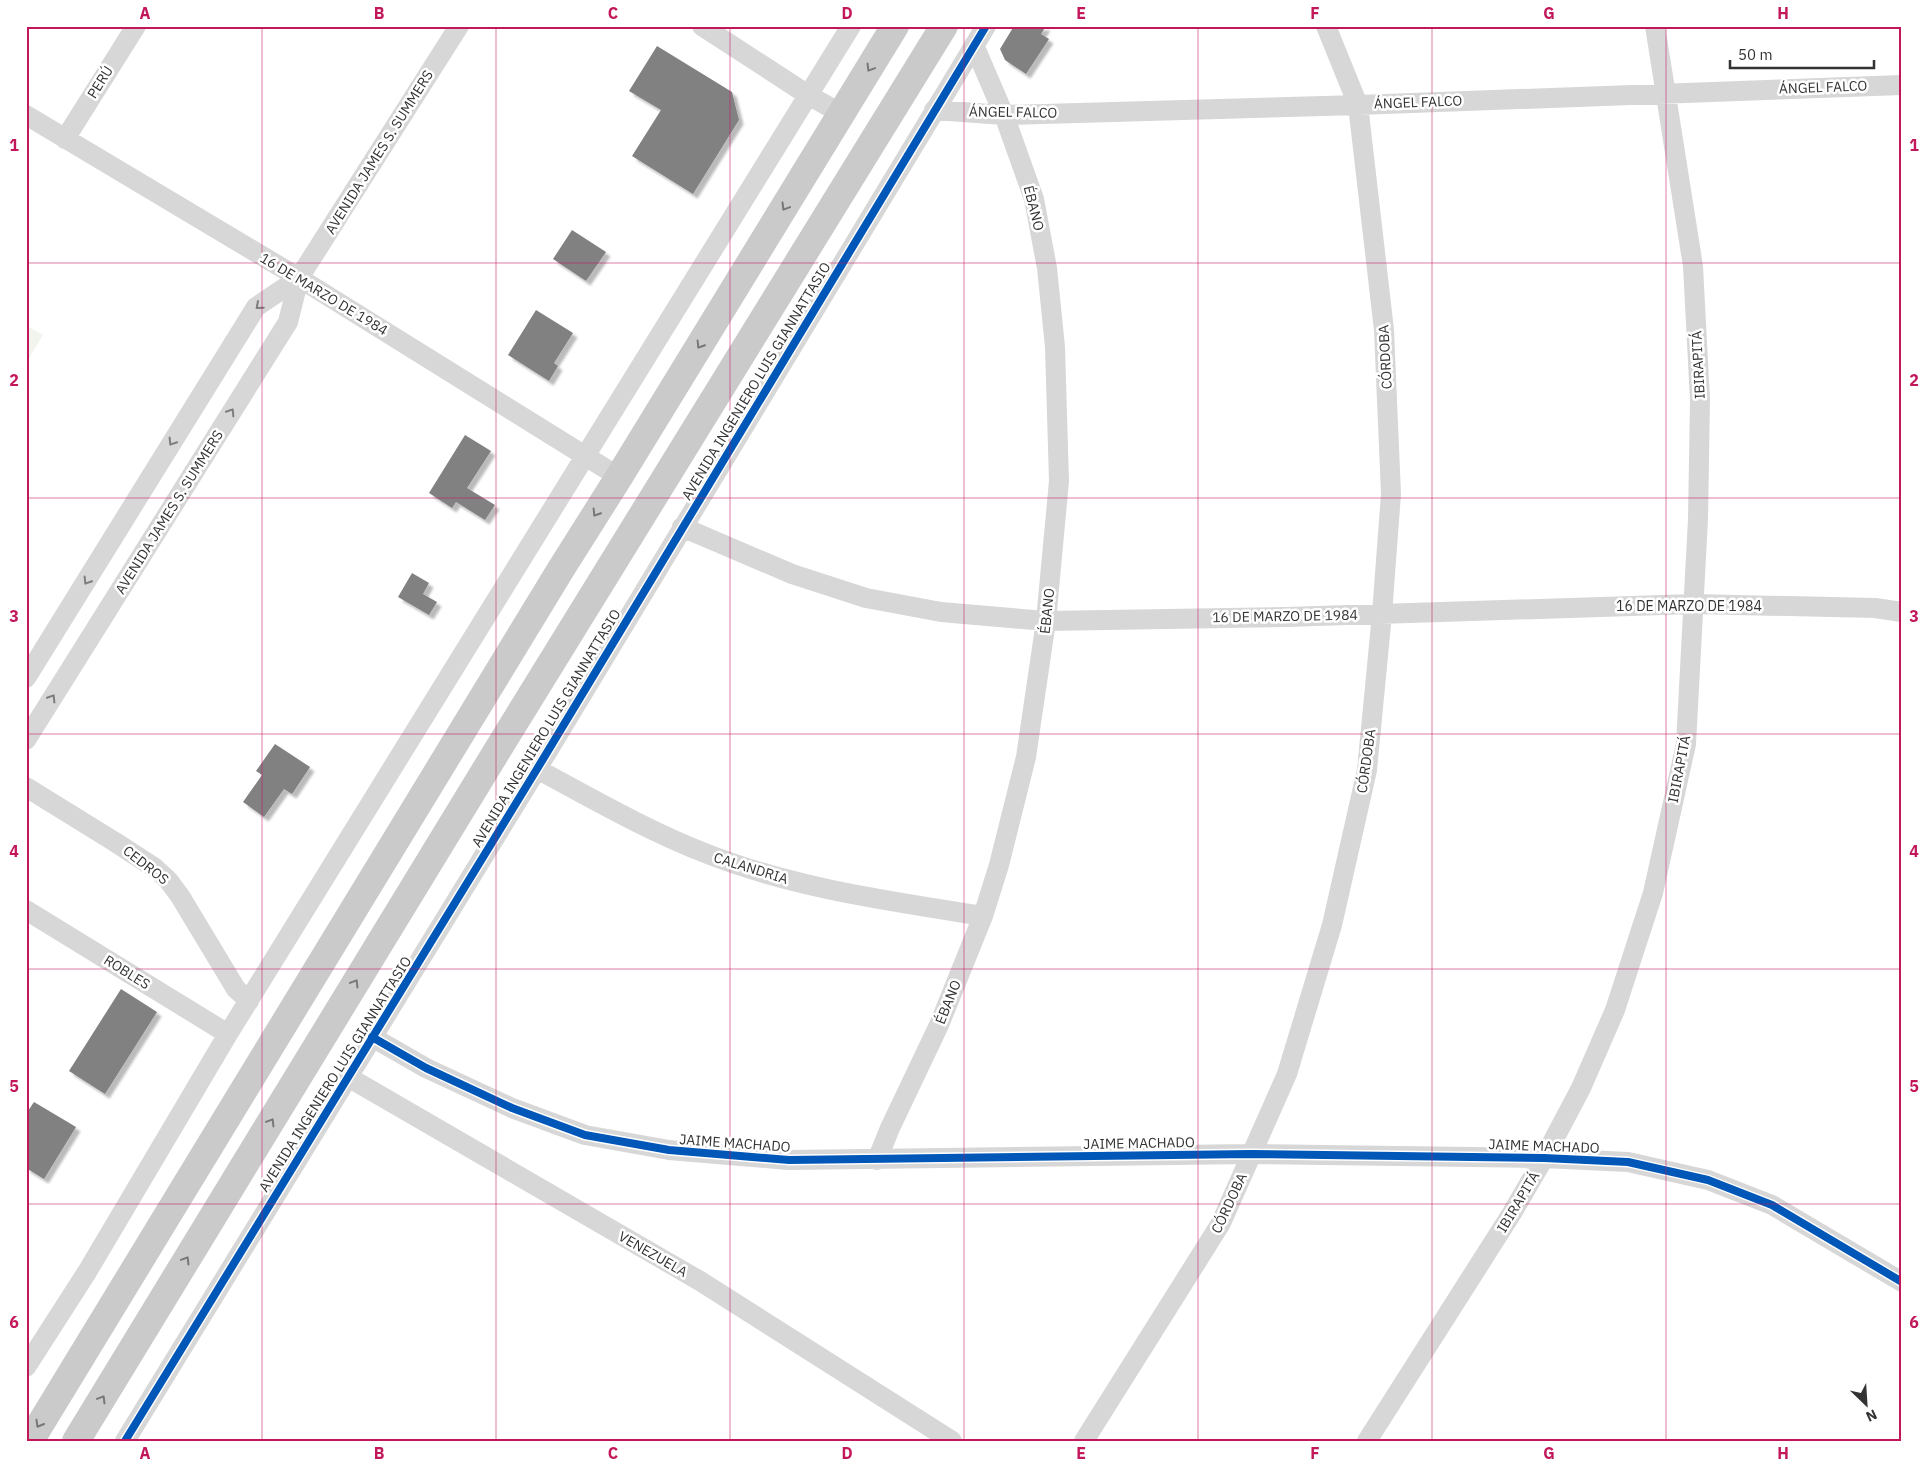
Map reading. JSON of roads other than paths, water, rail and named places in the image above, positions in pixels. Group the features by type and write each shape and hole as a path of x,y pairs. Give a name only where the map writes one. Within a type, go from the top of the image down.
{"main road":[{"path":"30,1441 556,577 895,26"},
{"name":"AVENIDA INGENIERO LUIS GIANNATTASIO","path":"76,1441 484,772 944,26"}],"street":[{"name":"PERÚ","path":"65,138 136,26"},
{"name":"AVENIDA JAMES S. SUMMERS","path":"26,740 288,322 299,278 459,26"},
{"path":"702,26 808,95 842,114"},
{"path":"26,1367 87,1272 248,1001 851,26"},
{"name":"AVENIDA INGENIERO LUIS GIANNATTASIO","path":"125,1441 537,769 986,26"},
{"name":"CÓRDOBA","path":"1084,1441 1222,1223 1287,1074 1332,925 1367,770 1391,494 1384,330 1358,105 1326,26"},
{"name":"IBIRAPITÁ","path":"1367,1441 1512,1213 1544,1158 1580,1088 1615,1010 1653,893 1686,744 1698,519 1700,400 1693,266 1654,26"},
{"name":"ÉBANO","path":"877,1160 890,1128 940,1025 983,916 999,865 1026,757 1046,621 1059,481 1055,347 1047,268 1034,199 1004,115 974,45"},
{"name":"ÁNGEL FALCO","path":"934,110 1004,115 1358,105 1666,92 1902,85"},
{"name":"16 DE MARZO DE 1984","path":"26,116 299,278 585,454 619,477"},
{"name":"AVENIDA JAMES S. SUMMERS","path":"26,678 256,307 299,278"},
{"name":"16 DE MARZO DE 1984","path":"682,528 792,574 866,598 941,612 1046,621 1382,614 1693,604 1875,608 1902,612"},
{"name":"CALANDRIA","path":"537,769 644,827 710,855 781,879 860,897 983,916"},
{"name":"CEDROS","path":"26,788 115,842 155,868 168,880 180,896 236,989 248,1001"},
{"name":"ROBLES","path":"26,910 228,1034"},
{"name":"JAIME MACHADO","path":"372,1037 426,1068 512,1108 585,1134 669,1150 789,1160 1251,1154 1544,1158 1628,1162 1708,1180 1772,1205 1902,1282"},
{"name":"VENEZUELA","path":"348,1077 700,1281 952,1441"}]}
